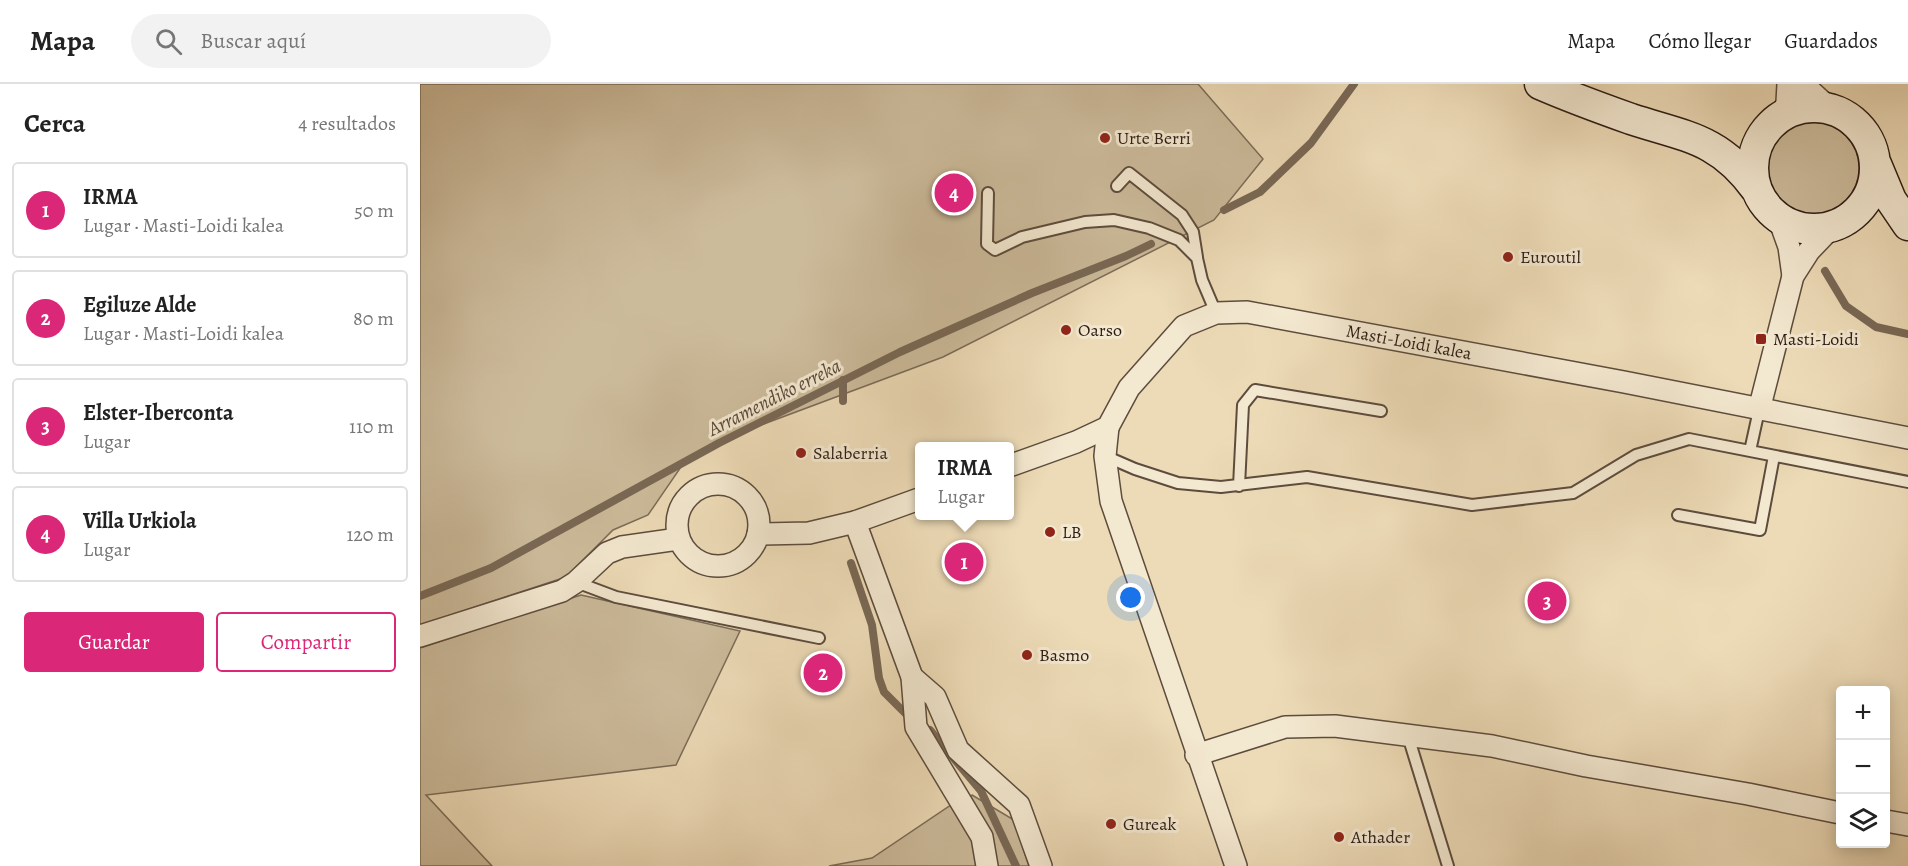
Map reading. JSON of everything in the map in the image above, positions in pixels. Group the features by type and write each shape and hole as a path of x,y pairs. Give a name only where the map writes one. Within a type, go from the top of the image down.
{"street":[{"path":"1540,84 1594,106 1694,137 1712,146 1744,172 1765,206 1779,219 1791,225 1818,230 1840,224 1880,221 1908,226"},
{"path":"1783,115 1787,102 1788,84"},
{"path":"1803,84 1829,108"},
{"path":"1756,189 1753,170 1755,152 1762,135 1771,124 1797,109 1813,106 1829,108 1847,116 1861,129 1871,145 1891,200 1908,226"},
{"path":"1694,137 1727,139 1762,135"},
{"path":"1759,410 1793,276 1809,250 1863,205 1873,186 1876,164"},
{"path":"1779,219 1789,247 1793,276"},
{"name":"Masti-Loidi kalea","path":"1236,866 1111,501 1105,456 1108,427 1129,388 1184,326 1216,314 1247,312 1624,382 1908,438"},
{"path":"1014,464 1076,442 1108,427"},
{"path":"711,484 726,484 742,492 750,500 759,519 758,534 745,556 732,564 714,567 702,564 690,556 678,539 676,520 682,503 696,489 711,484"},
{"path":"758,534 809,533 855,522 915,500"},
{"path":"855,522 912,676 916,727 982,837 987,866"},
{"path":"420,636 562,591 576,582 607,553 622,547 678,539"},
{"path":"912,676 934,697 958,750 1019,805 1041,866"},
{"path":"1197,755 1285,727 1335,726 1492,747 1836,812"},
{"path":"1890,822 1908,825"}],"lane":[{"path":"1117,186 1129,174 1182,215 1193,232 1202,280 1216,314"},
{"path":"988,193 987,244 995,250 1022,237 1049,229 1085,222 1114,220 1149,228 1179,240 1197,258"},
{"path":"1239,486 1242,405 1255,390 1381,411"},
{"path":"1750,451 1759,410"},
{"path":"1105,456 1135,469 1179,483 1221,487 1307,477 1472,505 1573,493 1636,455 1689,439 1908,482"},
{"path":"1678,515 1760,530 1774,456"},
{"path":"576,582 616,597 819,638"},
{"path":"1408,736 1448,866"}],"shaded area":[{"path":"420,84 1198,84 1263,159 1214,220 943,357 729,437 685,461 648,515 613,530 566,577 420,625"},
{"path":"1813,122 1831,125 1846,135 1856,150 1859,168 1856,186 1846,201 1831,211 1813,214 1795,211 1780,201 1770,186 1767,168 1770,150 1780,135 1795,125"},
{"path":"581,595 740,631 676,765 426,795 492,866 420,866 420,648"},
{"path":"972,795 1014,820 1029,866 829,866 872,858 951,805"}],"waterway":[{"path":"1224,210 1260,192 1311,143 1354,84"},
{"name":"Arramendiko erreka","path":"420,596 491,568 719,443 900,352 1032,293 1151,244"},
{"path":"1825,271 1846,306 1876,327 1908,334"},
{"path":"843,380 843,401"},
{"path":"851,563 872,625 879,678 884,692 906,714"},
{"path":"930,730 981,791 1016,866"}],"place":[{"name":"Urte Berri","path":"1105,138"},
{"name":"Villa Urkiola","path":"954,193"},
{"name":"Euroutil","path":"1508,257"},
{"name":"Oarso","path":"1066,330"},
{"name":"Masti-Loidi","path":"1761,339"},
{"name":"Salaberria","path":"801,453"},
{"name":"LB","path":"1050,532"},
{"name":"IRMA","path":"964,562"},
{"name":"Elster-Iberconta","path":"1547,601"},
{"name":"Basmo","path":"1027,655"},
{"name":"Egiluze Alde","path":"823,673"},
{"name":"Gureak","path":"1111,824"},
{"name":"Athader","path":"1339,837"}]}
